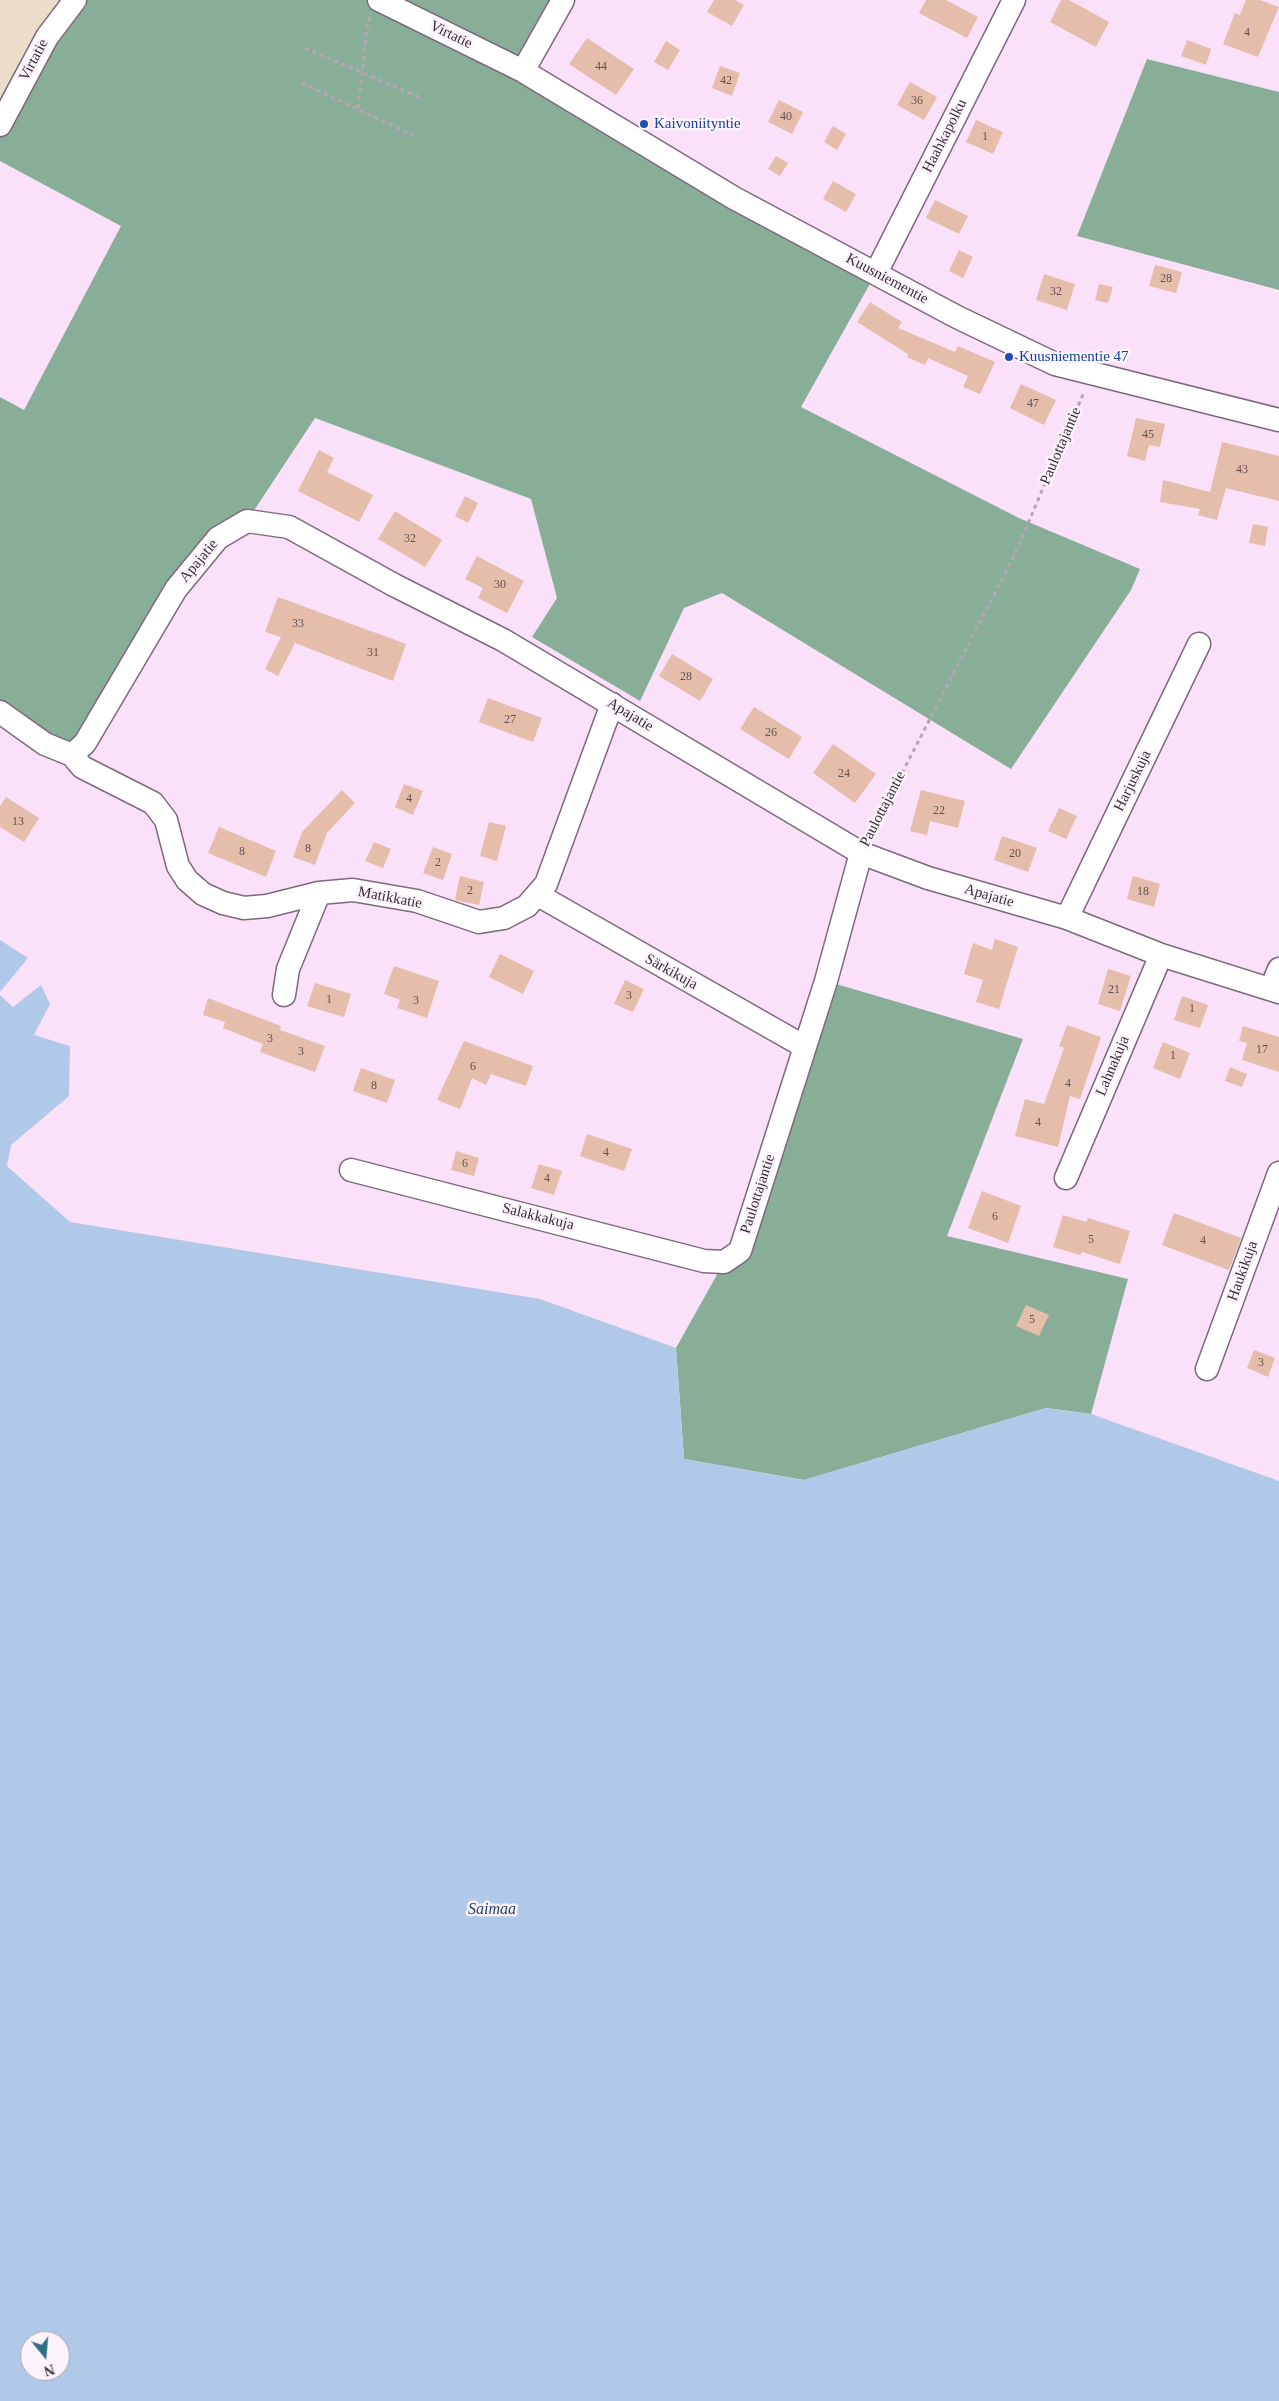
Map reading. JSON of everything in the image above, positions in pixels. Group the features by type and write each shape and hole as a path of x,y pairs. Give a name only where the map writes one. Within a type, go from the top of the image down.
{"street":[{"name":"Virtatie","path":"0,125 46,37 75,0"},
{"path":"523,71 563,0"},
{"name":"Haahkapolku","path":"876,273 1014,0"},
{"name":"Virtatie","path":"375,7 523,71"},
{"name":"Kuusniementie","path":"523,71 734,198 956,317 1055,364 1279,420"},
{"name":"Apajatie","path":"79,749 176,589 218,538 246,521 289,527 503,640 861,853 928,878 1067,918 1161,955 1275,991"},
{"name":"Harjuskuja","path":"1067,918 1199,644"},
{"name":"Matikkatie","path":"0,712 45,744 79,749 82,766 153,803 166,820 178,866 187,880 203,894 223,903 244,908 276,905 320,893 353,890 417,901 479,922 504,918 526,906 538,895 549,876 612,704"},
{"name":"Paulottajantie","path":"724,1262 740,1251 826,981 861,853"},
{"path":"284,995 288,969 320,893"},
{"name":"Särkikuja","path":"538,895 805,1047"},
{"name":"Lahnakuja","path":"1066,1178 1161,955"},
{"path":"1275,991 1279,969"},
{"name":"Salakkakuja","path":"352,1170 704,1261 724,1262"},
{"name":"Haukikuja","path":"1207,1369 1279,1173"}],"path":[{"path":"358,108 367,28 375,7"},
{"path":"305,48 421,98"},
{"path":"302,83 415,136"},
{"name":"Paulottajantie","path":"861,853 1015,554 1092,373"}],"shaded area":[{"path":"0,0 69,0 0,125"}],"green space":[{"path":"69,0 563,0 523,70 876,273 801,407 1019,518 1140,569 1131,590 1011,769 722,593 684,608 640,701 532,637 557,598 531,499 315,418 247,521 218,538 72,755 0,712 0,397 24,410 121,226 0,161 0,125"},
{"path":"1147,59 1279,92 1279,290 1077,236"},
{"path":"826,981 1023,1039 947,1236 1128,1279 1091,1414 1046,1408 804,1480 684,1459 676,1348 724,1262"}],"water":[{"path":"0,940 28,958 0,992"},
{"name":"Saimaa","path":"41,985 50,1004 34,1035 70,1046 69,1096 11,1145 7,1166 70,1222 540,1299 676,1348 684,1459 804,1480 1046,1408 1091,1414 1279,1481 1279,2401 0,2401 0,995 13,1007"}],"building":[{"path":"714,0 735,0 744,5 732,26 707,12"},
{"path":"926,0 946,0 978,17 967,38 919,13"},
{"path":"1061,0 1069,0 1109,22 1096,47 1050,22"},
{"path":"1246,0 1260,0 1279,7 1258,57 1223,44 1235,13 1240,15"},
{"path":"587,38 634,69 616,95 569,64"},
{"path":"1187,40 1211,49 1206,65 1181,56"},
{"path":"666,41 680,50 668,70 654,62"},
{"path":"720,66 740,73 732,96 712,88"},
{"path":"910,82 937,97 924,120 897,105"},
{"path":"779,100 803,112 792,134 768,122"},
{"path":"976,120 1003,132 993,154 966,142"},
{"path":"833,126 846,134 837,150 824,142"},
{"path":"776,156 788,163 780,176 768,169"},
{"path":"833,181 856,194 846,212 823,199"},
{"path":"935,200 968,216 959,234 926,218"},
{"path":"959,250 973,257 963,278 949,271"},
{"path":"1155,265 1182,272 1176,293 1149,286"},
{"path":"1044,274 1075,284 1067,310 1036,300"},
{"path":"1099,284 1113,287 1108,303 1095,300"},
{"path":"870,302 902,322 898,328 955,352 958,346 995,362 980,394 963,387 968,376 928,358 925,365 907,357 908,354 857,322"},
{"path":"1021,384 1056,400 1044,425 1010,408"},
{"path":"1136,418 1165,424 1160,447 1149,445 1145,461 1127,456"},
{"path":"1222,442 1279,456 1279,501 1226,488 1217,520 1198,515 1200,509 1160,502 1163,480 1210,492"},
{"path":"319,450 334,458 327,472 373,495 359,522 298,491"},
{"path":"465,496 478,503 468,523 455,516"},
{"path":"395,511 442,540 425,567 378,539"},
{"path":"1253,524 1268,527 1265,546 1249,543"},
{"path":"477,556 524,581 507,613 478,598 483,588 465,579"},
{"path":"278,597 406,644 393,681 295,643 278,676 265,669 281,637 265,632"},
{"path":"672,654 713,679 700,701 659,676"},
{"path":"488,698 542,718 533,742 479,722"},
{"path":"754,707 802,737 789,759 740,729"},
{"path":"833,744 876,774 855,803 813,773"},
{"path":"404,784 423,791 413,815 395,807"},
{"path":"342,790 355,803 327,833 315,865 293,857 302,832"},
{"path":"921,790 965,801 958,828 930,821 927,835 910,831"},
{"path":"6,797 39,818 24,842 0,827 0,806"},
{"path":"1059,808 1077,816 1066,839 1048,831"},
{"path":"489,822 506,826 497,861 480,856"},
{"path":"219,827 276,851 266,877 208,853"},
{"path":"1002,836 1037,848 1028,872 994,860"},
{"path":"374,842 391,849 383,868 365,861"},
{"path":"433,847 452,854 443,880 423,873"},
{"path":"460,876 484,882 479,905 455,900"},
{"path":"1133,876 1160,884 1154,907 1127,899"},
{"path":"995,939 1018,947 999,1009 976,1002 983,980 964,974 973,943 992,950"},
{"path":"500,954 534,971 523,994 489,977"},
{"path":"394,966 439,981 427,1018 397,1008 400,1000 384,994"},
{"path":"1108,969 1131,976 1120,1011 1098,1004"},
{"path":"625,980 644,989 633,1012 614,1004"},
{"path":"315,983 351,994 344,1017 307,1006"},
{"path":"1182,996 1208,1005 1200,1028 1174,1020"},
{"path":"208,998 281,1026 280,1030 325,1046 315,1072 260,1052 263,1044 223,1028 225,1022 203,1015"},
{"path":"1067,1025 1101,1037 1080,1099 1070,1096 1058,1147 1015,1136 1025,1099 1044,1104 1064,1048 1059,1046"},
{"path":"1243,1026 1279,1037 1279,1072 1242,1060 1247,1043 1239,1041"},
{"path":"464,1041 533,1066 526,1086 491,1074 486,1085 472,1078 460,1109 437,1100"},
{"path":"1163,1042 1190,1053 1180,1079 1153,1068"},
{"path":"1230,1067 1247,1074 1242,1087 1225,1081"},
{"path":"361,1068 395,1080 387,1103 353,1091"},
{"path":"587,1134 632,1149 624,1171 580,1156"},
{"path":"456,1151 479,1158 474,1176 451,1170"},
{"path":"539,1164 562,1171 554,1195 531,1188"},
{"path":"982,1191 1021,1206 1008,1243 968,1228"},
{"path":"1174,1213 1241,1238 1229,1270 1162,1245"},
{"path":"1063,1215 1086,1222 1088,1218 1130,1231 1120,1264 1082,1252 1080,1255 1053,1247"},
{"path":"1026,1305 1049,1315 1039,1336 1016,1326"},
{"path":"1254,1350 1275,1358 1268,1377 1247,1368"}],"place":[{"name":"Kaivoniityntie","path":"644,124"},
{"name":"Kuusniementie 47","path":"1009,357"}]}
